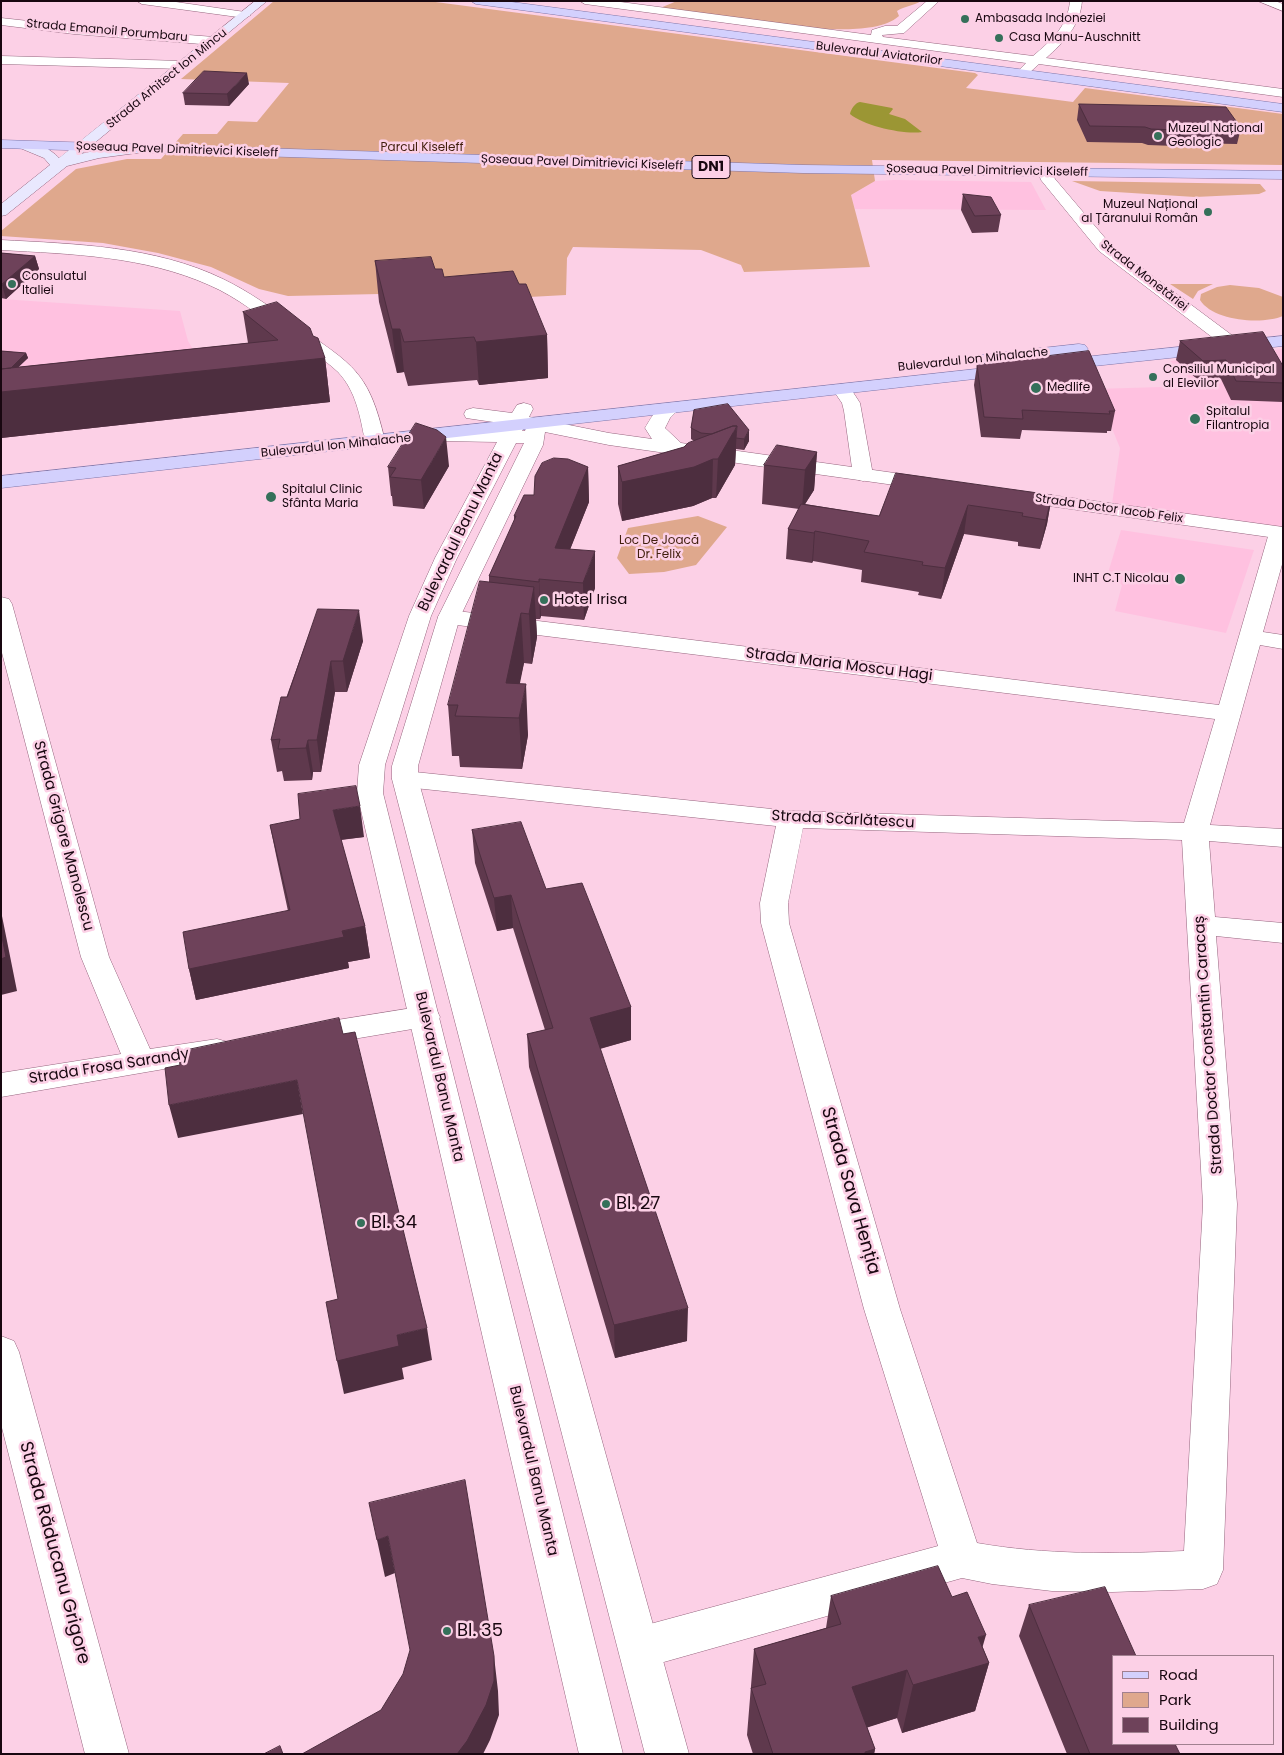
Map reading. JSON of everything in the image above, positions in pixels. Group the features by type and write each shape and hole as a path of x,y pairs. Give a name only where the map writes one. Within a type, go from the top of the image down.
{"main road":[{"name":"Strada Arhitect Ion Mincu","path":"1,212 262,1"},
{"name":"Bulevardul Aviatorilor","path":"476,1 1283,108"},
{"path":"25,145 68,140 105,129"},
{"name":"Șoseaua Pavel Dimitrievici Kiseleff","path":"1,144 721,167 1283,176"},
{"path":"25,145 49,155 59,166 98,154 139,149"},
{"name":"Bulevardul Ion Mihalache","path":"528,429 667,402 1283,326"},
{"name":"Bulevardul Ion Mihalache","path":"667,402 842,390 1283,341"},
{"name":"Bulevardul Ion Mihalache","path":"1,482 373,433 473,414"},
{"name":"Bulevardul Ion Mihalache","path":"128,450 373,433 441,434"}],"street":[{"path":"142,1 246,15"},
{"name":"Bulevardul Aviatorilor","path":"585,1 835,34 883,36 1035,60 1283,92"},
{"path":"630,1 654,10"},
{"path":"868,53 883,36 904,36 900,30 934,1"},
{"path":"1022,73 1069,26 1075,17 1076,1"},
{"path":"1263,1 1283,8"},
{"name":"Strada Emanoil Porumbaru","path":"1,21 90,32 214,41"},
{"path":"1,60 183,65"},
{"name":"Strada Monetăriei","path":"1045,172 1048,180 1105,248 1235,346"},
{"path":"1,244 80,250 138,258 185,269 218,283 285,326 349,373 363,396 373,433"},
{"path":"842,390 851,403 853,411 863,475"},
{"path":"667,402 655,428 659,435 675,448"},
{"path":"473,414 528,429 950,487"},
{"path":"441,434 528,429"},
{"name":"Bulevardul Banu Manta","path":"528,429 494,465 446,558 420,616 372,765 370,793 601,1754"},
{"name":"Bulevardul Banu Manta","path":"528,429 496,518 449,618 404,766 405,779 667,1754"},
{"path":"441,434 478,450 494,465"},
{"name":"Strada Doctor Iacob Felix","path":"998,494 1281,533"},
{"name":"Strada Doctor Constantin Caracaș","path":"962,1559 1000,1568 1060,1573 1203,1570 1220,1204 1195,832 1281,533"},
{"name":"Strada Grigore Manolescu","path":"1,604 95,956 140,1062"},
{"name":"Strada Maria Moscu Hagi","path":"449,618 1228,713"},
{"path":"1250,637 1283,642"},
{"name":"Strada Scărlătescu","path":"405,779 791,819 1195,832 1283,838"},
{"name":"Strada Sava Henția","path":"791,819 774,903 775,923 882,1309 962,1559"},
{"path":"1200,925 1283,933"},
{"path":"277,1040 424,1017"},
{"name":"Strada Frosa Sarandy","path":"1,1085 248,1045"},
{"name":"Strada Răducanu Grigore","path":"1,1352 107,1754"},
{"path":"639,1648 962,1559"}],"shaded area":[{"path":"860,102 892,108 889,114 905,119 922,132 915,133 885,129 856,118 850,114 851,110"},
{"path":"875,181 1031,182 1046,210 855,209 851,195"},
{"path":"1,299 180,311 188,341 206,371 1,393"},
{"name":"Spitalul Filantropia","path":"1283,349 1283,528 1112,504 1120,448 1096,389 1193,386 1170,361"},
{"name":"INHT C.T Nicolau","path":"1121,530 1254,550 1226,633 1115,611 1122,585 1108,573"}],"green space":[{"name":"Parcul Kiseleff","path":"274,1 428,1 975,73 978,75 966,88 1073,102 1085,88 1283,114 1283,165 872,160 875,181 851,195 870,267 744,272 741,265 701,250 573,247 567,258 566,295 511,298 425,293 288,296 259,289 211,267 158,253 103,243 1,236 1,231 76,169 127,159 161,159 183,134 217,134 228,121 257,122 289,83 181,79"},
{"path":"677,1 921,1 897,11 899,16 882,25 861,28 820,29 660,8"},
{"path":"1072,181 1260,184 1266,191 1259,194 1195,197 1100,191"},
{"path":"1170,284 1213,284 1198,291 1193,299"},
{"path":"1230,285 1259,288 1283,297 1283,316 1263,320 1226,317 1206,307 1200,300 1201,294 1217,287"},
{"name":"Loc De Joacă Dr. Felix","path":"698,516 727,527 696,565 664,572 629,574 617,558 628,528"}],"building":[{"path":"204,71 247,73 227,94 183,93"},
{"path":"1079,104 1226,107 1241,128 1185,127 1178,130 1090,126"},
{"path":"963,194 991,197 1001,215 975,216"},
{"path":"1,253 35,256 1,285"},
{"path":"431,257 435,269 442,269 444,277 513,271 519,284 526,284 547,335 476,342 474,337 404,342 400,329 392,329 375,261"},
{"path":"277,302 310,328 313,336 318,338 325,358 1,392 1,369 278,340 243,312"},
{"path":"1263,332 1283,366 1283,383 1236,381 1226,360 1203,361 1180,341"},
{"path":"1,351 26,353 11,368 1,369"},
{"path":"1089,351 1115,411 1109,411 1110,414 1022,410 1023,419 984,417 977,365"},
{"path":"728,404 749,430 744,439 736,438 737,426 712,434 701,433 691,428 694,410"},
{"path":"416,423 437,430 446,437 421,480 390,477 396,468 388,467"},
{"path":"737,426 718,459 713,459 694,467 622,482 618,466 684,447 688,443"},
{"path":"777,445 817,452 805,470 764,465"},
{"path":"554,458 568,459 588,467 555,548 595,551 583,583 539,579 539,582 489,576 524,495 534,495 535,476 542,463"},
{"path":"896,473 1052,495 1046,520 1022,516 1023,513 968,505 945,568 922,565 923,562 864,552 869,541 815,531 814,533 788,529 801,504 879,516"},
{"path":"480,581 534,587 529,614 521,613 506,683 526,684 519,718 455,716 458,705 448,705"},
{"path":"318,609 359,610 343,661 331,661 317,740 308,740 306,748 278,749 280,739 271,740 281,697 287,697"},
{"path":"356,786 360,806 333,810 365,926 342,931 344,937 189,969 183,932 290,910 270,825 300,819 298,794"},
{"path":"521,822 546,889 582,883 631,1007 590,1018 688,1308 614,1325 527,1034 553,1028 511,895 494,898 472,830"},
{"path":"1,932 6,957 1,959"},
{"path":"339,1018 343,1034 355,1032 427,1328 397,1335 399,1346 337,1361 326,1302 338,1299 297,1080 169,1105 165,1068 180,1065 178,1052"},
{"name":"Bl. 35","path":"465,1480 494,1656 494,1681 486,1705 467,1741 457,1754 302,1754 381,1710 403,1674 410,1650 388,1536 377,1540 369,1503"},
{"path":"938,1566 952,1597 967,1592 986,1635 978,1637 989,1663 913,1685 907,1670 852,1687 875,1749 865,1752 865,1754 773,1754 751,1688 766,1684 754,1649 841,1624 831,1596"},
{"path":"1105,1587 1136,1655 1112,1655 1112,1745 1176,1745 1180,1754 1090,1754 1029,1605"},
{"path":"280,1746 283,1754 264,1754"}],"place":[{"name":"Ambasada Indoneziei","path":"965,19"},
{"name":"Casa Manu-Auschnitt","path":"999,38"},
{"name":"Muzeul Național Geologic","path":"1158,136"},
{"name":"Muzeul Național al Țăranului Român","path":"1208,212"},
{"name":"Consulatul Italiei","path":"12,284"},
{"name":"Consiliul Municipal al Elevilor","path":"1153,377"},
{"name":"Medlife","path":"1036,388"},
{"name":"Spitalul Filantropia","path":"1195,419"},
{"name":"Spitalul Clinic Sfânta Maria","path":"271,497"},
{"name":"INHT C.T Nicolau","path":"1180,579"},
{"name":"Hotel Irisa","path":"544,600"},
{"name":"Bl. 27","path":"606,1204"},
{"name":"Bl. 34","path":"361,1223"},
{"name":"Bl. 35","path":"447,1631"}]}
